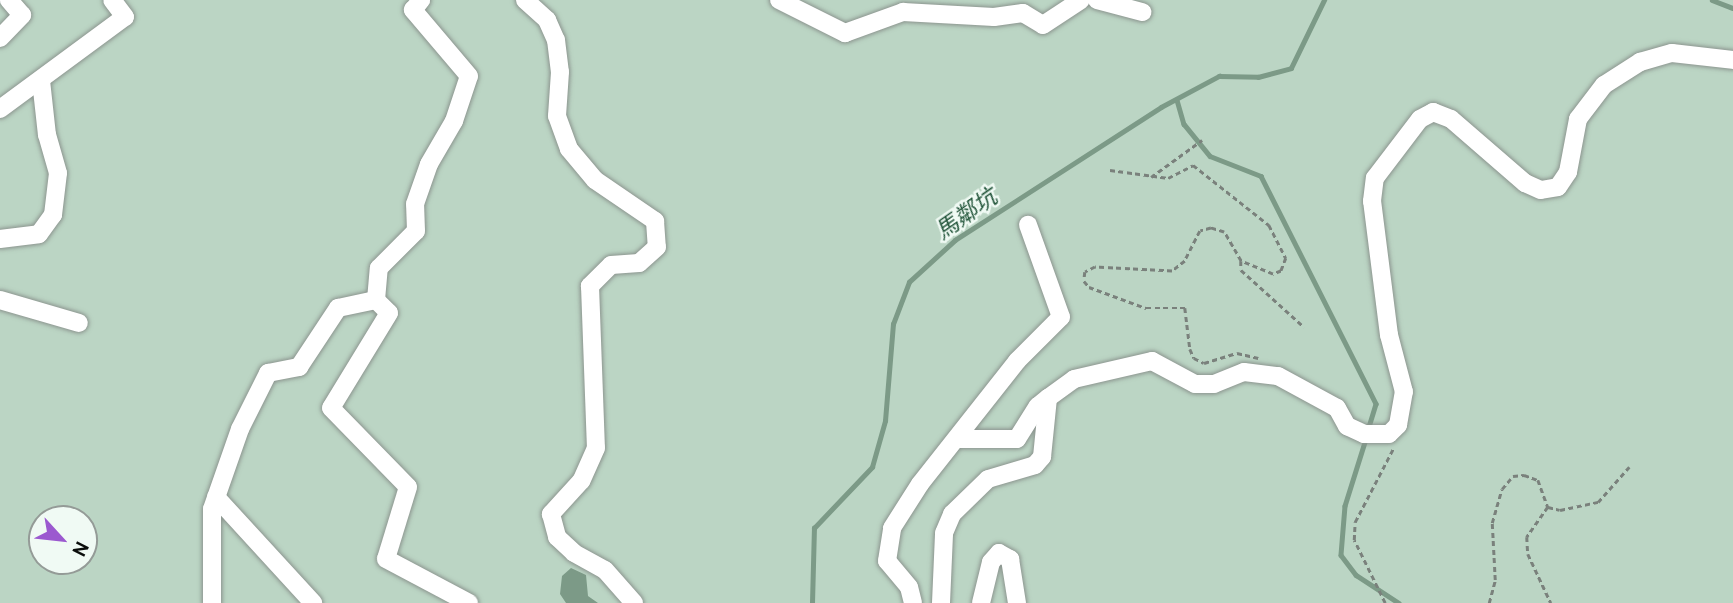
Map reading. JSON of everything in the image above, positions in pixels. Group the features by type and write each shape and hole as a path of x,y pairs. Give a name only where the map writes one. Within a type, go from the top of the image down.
{"street":[{"path":"0,38 22,15 9,0"},
{"path":"0,108 41,81 125,17 112,0"},
{"path":"376,300 379,268 415,231 415,204 429,164 454,121 470,76 413,10 421,0"},
{"path":"525,0 547,20 556,40 560,72 557,116 569,149 595,180 656,221 657,247 639,263 611,265 590,286 596,448 581,481 551,514 557,537 574,553 605,570 634,603"},
{"path":"779,0 845,33 903,12 994,17 1023,13 1043,25 1081,0"},
{"path":"1097,0 1142,12"},
{"path":"957,439 1017,439 1038,406 1074,379 1152,361 1195,384 1214,384 1244,372 1279,376 1337,408 1347,426 1372,435 1398,425 1404,392 1389,335 1372,201 1375,178 1420,118 1433,112 1451,118 1525,183 1541,190 1558,187 1568,172 1578,119 1604,85 1640,62 1672,53 1733,60"},
{"path":"0,239 39,234 53,215 58,173 47,135 41,81"},
{"path":"913,603 909,587 887,561 886,546 920,484 1017,361 1061,317 1028,225"},
{"path":"0,300 79,323"},
{"path":"212,603 212,509 240,429 268,373 299,367 338,308 376,300"},
{"path":"376,300 389,313 331,408 408,487 386,559 469,603"},
{"path":"941,603 944,533 952,514 988,479 1035,465 1042,457 1048,398"},
{"path":"216,497 313,603"},
{"path":"981,603 991,562 999,553 1010,559 1017,603"}],"path":[{"path":"1151,177 1202,140"},
{"path":"1110,170 1168,178 1193,165 1269,225 1286,258 1281,271 1273,274 1241,261"},
{"path":"1279,376 1245,354 1204,363 1194,358 1190,349 1185,309 1146,308 1089,288 1084,281 1085,272 1095,267 1172,271 1185,261 1200,231 1211,228 1224,232 1241,261 1241,270 1304,327"},
{"path":"1385,603 1354,540 1355,522 1392,455 1398,425"},
{"path":"1548,507 1560,510 1598,502 1629,467"},
{"path":"1489,603 1495,580 1492,523 1502,489 1513,476 1524,475 1538,480 1548,507"},
{"path":"1548,507 1527,537 1528,554 1551,603"}],"shaded area":[{"path":"0,0 1733,0 1733,603 0,603"},
{"path":"571,568 586,575 588,596 598,603 566,603 560,594 562,576"}],"waterway":[{"name":"馬鄰坑","path":"812,603 814,528 872,467 885,421 893,324 909,282 955,240 1161,107 1219,76 1258,77 1291,68 1324,0"},
{"path":"1712,0 1733,8"},
{"path":"1177,100 1184,124 1210,156 1261,176 1376,404 1368,431"},
{"path":"1366,439 1345,506 1341,555 1356,575 1399,603"}]}
